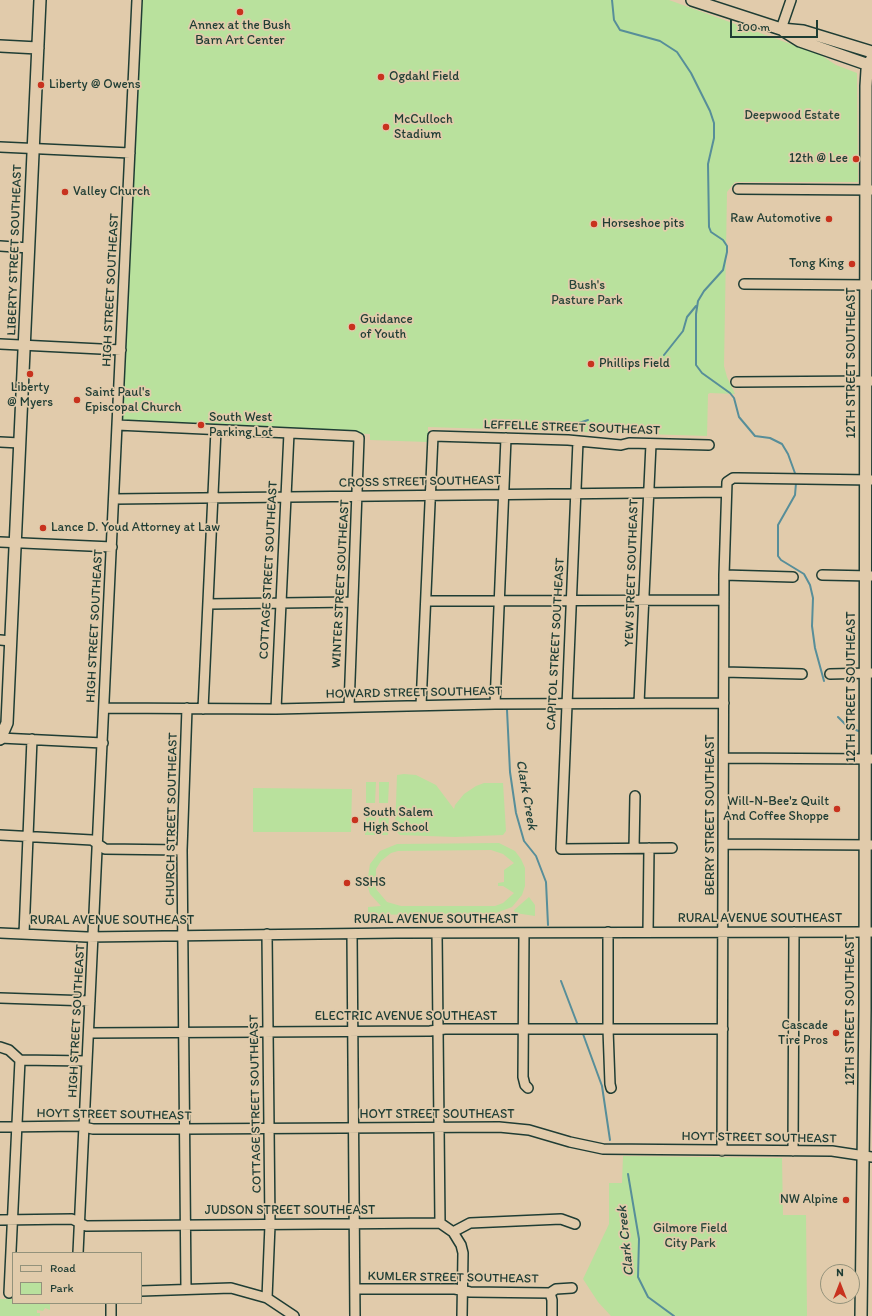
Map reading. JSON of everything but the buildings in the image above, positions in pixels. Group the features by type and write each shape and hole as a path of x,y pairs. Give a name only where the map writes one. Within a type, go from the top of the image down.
{"main road":[{"name":"LIBERTY STREET SOUTHEAST","path":"0,738 7,723 6,641 16,542 40,0"},
{"path":"692,0 781,29 803,31 872,52"},
{"path":"781,29 800,41 871,63"},
{"path":"0,46 38,48"},
{"name":"12TH STREET SOUTHEAST","path":"861,1316 868,1156 869,759 866,741 866,726 869,673 869,190 866,86 871,63"}],"street":[{"name":"HIGH STREET SOUTHEAST","path":"78,1252 105,708 137,0"},
{"path":"781,29 791,0"},
{"path":"0,147 130,152"},
{"path":"738,189 869,190"},
{"path":"0,246 29,248"},
{"path":"744,284 869,285"},
{"path":"0,344 121,350"},
{"path":"736,382 869,381"},
{"path":"117,425 289,433"},
{"path":"203,709 216,430"},
{"name":"WINTER STREET SOUTHEAST","path":"289,433 355,436 359,438 349,707"},
{"name":"COTTAGE STREET SOUTHEAST","path":"276,709 289,433"},
{"name":"LEFFELLE STREET SOUTHEAST","path":"431,495 433,436 578,441 621,445 628,443 709,445"},
{"path":"495,704 506,438"},
{"name":"CAPITOL STREET SOUTHEAST","path":"578,441 561,849 634,848"},
{"path":"0,442 20,443"},
{"name":"YEW STREET SOUTHEAST","path":"638,703 651,444"},
{"name":"BERRY STREET SOUTHEAST","path":"722,1151 725,492 729,479 738,478 869,480"},
{"name":"CROSS STREET SOUTHEAST","path":"114,499 725,492"},
{"path":"421,705 431,495"},
{"path":"0,542 112,547"},
{"path":"724,575 793,577"},
{"path":"822,575 869,576"},
{"path":"426,601 644,599 724,600"},
{"path":"209,604 353,602"},
{"path":"724,672 802,674"},
{"path":"830,674 869,673"},
{"name":"HOWARD STREET SOUTHEAST","path":"105,708 276,709 566,703 724,703"},
{"name":"CHURCH STREET SOUTHEAST","path":"186,1289 182,850 187,708"},
{"path":"0,738 103,742"},
{"path":"24,934 32,739"},
{"path":"724,758 869,759"},
{"path":"634,796 634,848 672,848"},
{"path":"0,835 90,839 105,849 182,850"},
{"path":"724,844 869,845"},
{"path":"648,932 649,848"},
{"name":"RURAL AVENUE SOUTHEAST","path":"0,933 94,936 723,931 869,932"},
{"path":"608,932 608,1029 611,1088"},
{"path":"793,1151 794,932"},
{"path":"438,933 440,1223 453,1232 459,1240 462,1253 462,1316"},
{"path":"524,933 523,1077 525,1085 528,1088"},
{"name":"COTTAGE STREET SOUTHEAST","path":"267,934 270,1225 267,1298"},
{"path":"352,934 356,1316"},
{"path":"0,998 90,1001"},
{"name":"ELECTRIC AVENUE SOUTHEAST","path":"89,1033 354,1030 723,1029"},
{"path":"0,1046 9,1050 20,1060 87,1061"},
{"path":"7,1293 13,1220 20,1060"},
{"name":"HOYT STREET SOUTHEAST","path":"0,1127 85,1127 93,1129 516,1128 603,1149 832,1151 868,1156"},
{"name":"JUDSON STREET SOUTHEAST","path":"0,1220 72,1219 86,1226 440,1223"},
{"path":"453,1232 470,1223 561,1219 575,1224"},
{"path":"142,1291 230,1288 267,1298 294,1316"},
{"name":"KUMLER STREET SOUTHEAST","path":"356,1289 455,1289 463,1291 550,1294 556,1289 572,1288"},
{"path":"550,1294 552,1300 552,1316"},
{"path":"111,1304 111,1316"}],"green space":[{"name":"Bush's Pasture Park","path":"140,0 669,0 821,55 836,65 857,73 858,182 735,182 727,192 724,366 727,377 735,394 708,394 707,436 428,427 428,442 370,440 370,434 127,423 122,420 121,417"},
{"path":"397,775 416,775 436,785 454,809 455,805 464,794 476,786 484,783 503,783 506,831 503,835 455,837 400,835 395,830"},
{"path":"366,782 376,782 375,803 366,803"},
{"path":"379,782 389,782 388,803 379,803"},
{"path":"253,788 352,789 351,832 253,832"},
{"path":"366,814 376,814 375,835 365,835"},
{"path":"379,814 389,814 388,835 378,835"},
{"path":"499,843 515,851 525,868 525,886 522,895 512,907 496,913 368,915 368,907 381,906 370,894 367,884 370,864 380,851 397,844","holes":["491,850 503,854 514,863 504,870 504,882 498,883 498,886 503,886 514,893 503,903 495,906 401,906 387,902 376,889 376,869 381,861 391,853 398,851"]},
{"path":"529,897 535,905 535,916 515,913 514,910"},
{"name":"Gilmore Field City Park","path":"623,1156 782,1158 783,1215 806,1215 807,1316 611,1316 598,1302 583,1279 609,1224 609,1183 622,1183"},
{"path":"0,1299 12,1299 12,1304 50,1304 50,1310 45,1308 43,1311 37,1310 37,1313 40,1313 40,1316 0,1316"}],"waterway":[{"path":"612,0 614,20 620,30 660,41 677,52 691,73 710,111 714,123 714,138 708,164 709,227 711,232 723,240 727,246 727,252 723,270 704,291 698,301 696,314 696,365 702,373 730,393 734,398 739,417 755,436 770,438 782,444 788,454 796,476"},
{"name":"Clark Creek","path":"664,355 683,331 687,317 696,306"},
{"name":"Clark Creek","path":"575,430 579,423 588,420"},
{"path":"796,483 795,495 778,525 778,556 781,560 804,574 810,585 813,598 812,626 815,648 824,681"},
{"name":"Clark Creek","path":"507,710 510,772 516,813 524,841 536,856 546,882 548,925"},
{"path":"838,717 848,727 861,732"},
{"name":"Clark Creek","path":"561,981 577,1023"},
{"name":"Clark Creek","path":"583,1034 602,1086 610,1140"},
{"name":"Clark Creek","path":"628,1174 639,1239 638,1277 648,1297 674,1316"}],"place":[{"name":"Annex at the Bush Barn Art Center","path":"240,12"},
{"name":"Ogdahl Field","path":"381,77"},
{"name":"Liberty @ Owens","path":"41,85"},
{"name":"McCulloch Stadium","path":"386,127"},
{"name":"12th @ Lee","path":"856,159"},
{"name":"Valley Church","path":"65,192"},
{"name":"Raw Automotive","path":"829,219"},
{"name":"Horseshoe pits","path":"594,224"},
{"name":"Tong King","path":"852,264"},
{"name":"Guidance of Youth","path":"352,327"},
{"name":"Phillips Field","path":"591,364"},
{"name":"Liberty @ Myers","path":"30,374"},
{"name":"Saint Paul's Episcopal Church","path":"77,400"},
{"name":"South West Parking Lot","path":"201,425"},
{"name":"Lance D. Youd Attorney at Law","path":"43,528"},
{"name":"Will-N-Bee'z Quilt And Coffee Shoppe","path":"837,809"},
{"name":"South Salem High School","path":"355,820"},
{"name":"SSHS","path":"347,883"},
{"name":"Cascade Tire Pros","path":"836,1033"},
{"name":"NW Alpine","path":"846,1200"}],"park label":[{"name":"Deepwood Estate","path":"792,116"}]}
